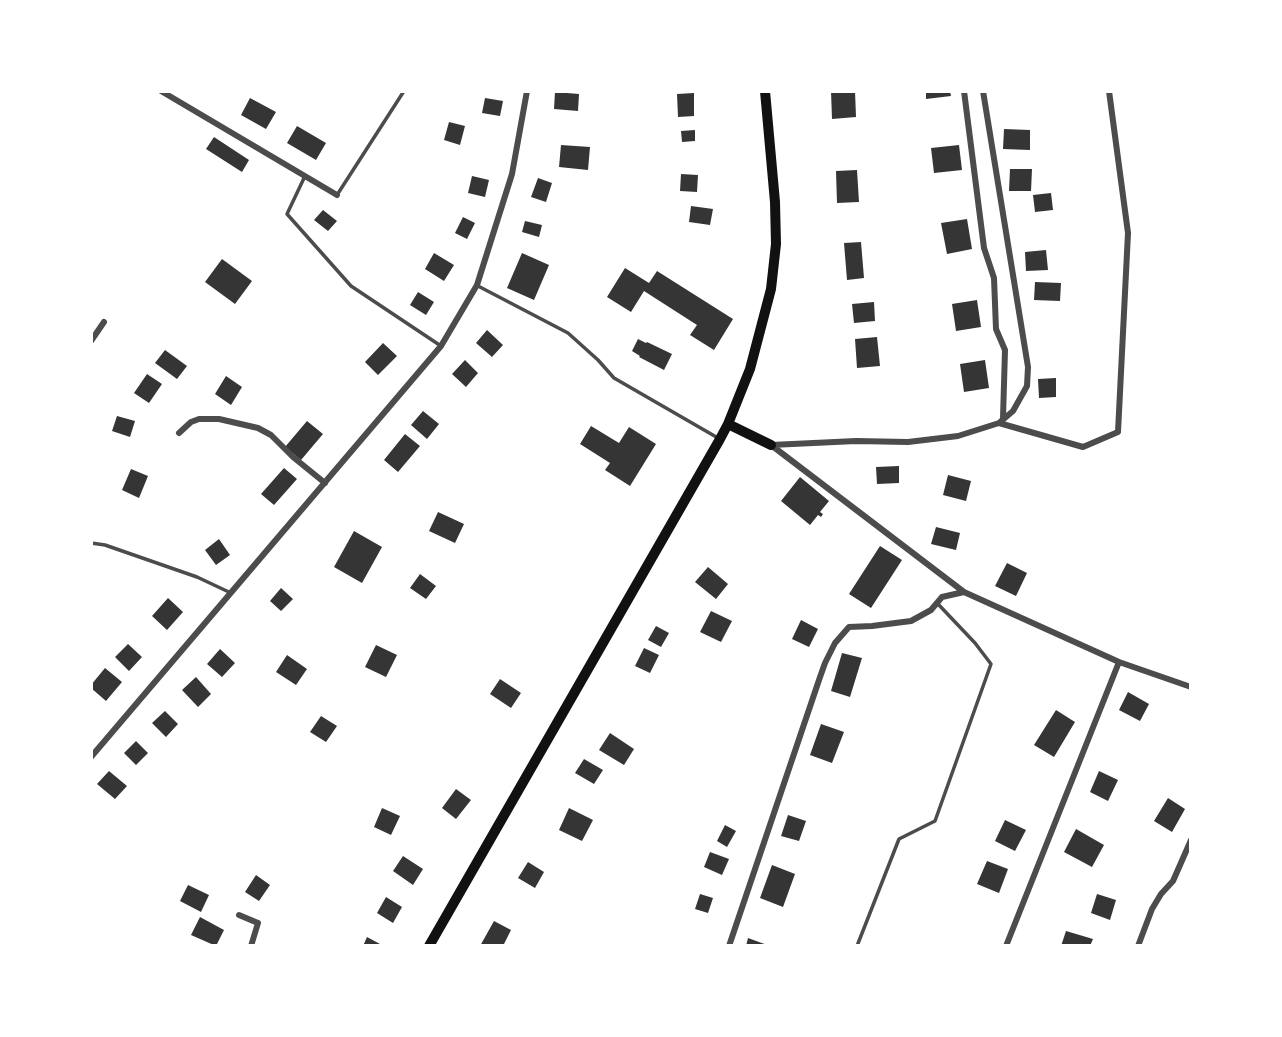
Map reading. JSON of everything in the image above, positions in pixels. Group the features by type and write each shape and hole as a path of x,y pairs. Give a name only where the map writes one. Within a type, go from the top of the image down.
{"highway":[{"path":"429,946 720,439 750,369 771,289 776,244 765,91"},
{"path":"728,424 771,445"}],"street":[{"path":"161,91 337,195"},
{"path":"91,757 441,346 477,285 512,174 527,91"},
{"path":"964,91 984,248 994,278 996,329 1005,350 1001,421"},
{"path":"771,445 856,441 908,442 958,436 1001,421 1013,411 1027,386 1028,367 983,91"},
{"path":"1001,421 1083,447 1118,432 1128,233 1109,91"},
{"path":"91,341 104,322"},
{"path":"179,433 191,422 199,419 219,419 258,428 271,435 325,483"},
{"path":"771,445 964,592 1119,662 1191,687"},
{"path":"729,946 819,680 835,643 849,626 911,621 931,610 942,597 964,592"},
{"path":"1006,946 1119,662"},
{"path":"1138,946 1152,909 1161,894 1174,881 1191,840"},
{"path":"239,915 258,923 251,946"}],"lane":[{"path":"337,195 404,91"},
{"path":"305,176 287,214 351,286 441,346"},
{"path":"477,285 568,333 614,378 720,439"},
{"path":"91,543 105,545 197,577 231,593"},
{"path":"857,946 899,839 934,821 991,664 937,603"}],"building":[{"path":"831,91 855,91 856,117 832,119"},
{"path":"926,91 950,91 951,96 926,99"},
{"path":"555,92 579,94 578,111 554,109"},
{"path":"694,93 694,116 678,117 677,94"},
{"path":"250,98 276,112 266,129 241,115"},
{"path":"485,98 503,101 500,116 482,113"},
{"path":"449,122 465,126 460,145 444,140"},
{"path":"297,126 326,143 316,160 287,143"},
{"path":"1004,129 1030,130 1030,150 1003,149"},
{"path":"695,130 695,141 682,142 681,131"},
{"path":"214,137 249,160 242,172 206,149"},
{"path":"561,145 590,147 588,170 559,167"},
{"path":"959,145 962,170 934,173 931,148"},
{"path":"1010,169 1032,169 1031,191 1009,191"},
{"path":"857,170 859,202 837,203 836,171"},
{"path":"681,174 698,175 697,192 680,191"},
{"path":"472,176 489,180 485,197 468,193"},
{"path":"538,178 552,183 546,202 531,197"},
{"path":"1051,193 1053,210 1035,212 1033,195"},
{"path":"691,206 713,209 710,225 689,222"},
{"path":"323,210 337,221 328,231 314,220"},
{"path":"463,217 475,223 467,239 455,233"},
{"path":"967,219 972,249 947,254 941,223"},
{"path":"525,221 542,225 539,237 522,232"},
{"path":"861,242 864,278 847,280 844,243"},
{"path":"1046,250 1048,270 1026,271 1025,252"},
{"path":"434,253 454,265 444,281 425,269"},
{"path":"522,253 549,265 534,300 507,288"},
{"path":"222,259 252,281 235,304 205,282"},
{"path":"625,268 649,283 657,271 733,319 714,350 690,335 697,325 644,291 631,312 607,297"},
{"path":"1035,282 1061,283 1060,301 1034,300"},
{"path":"418,292 434,302 426,315 410,305"},
{"path":"977,300 981,327 956,331 952,304"},
{"path":"874,302 875,321 854,323 852,304"},
{"path":"487,330 503,345 492,357 476,343"},
{"path":"877,337 880,366 857,368 855,339"},
{"path":"638,339 672,354 664,370 632,351"},
{"path":"383,343 397,356 378,375 365,362"},
{"path":"165,350 187,366 177,379 155,363"},
{"path":"465,360 478,373 466,387 452,374"},
{"path":"985,360 989,388 964,392 960,364"},
{"path":"147,374 162,384 149,403 134,393"},
{"path":"226,376 242,387 231,405 215,394"},
{"path":"1056,378 1056,397 1039,398 1038,379"},
{"path":"423,411 439,424 427,439 411,425"},
{"path":"117,416 135,421 130,437 112,431"},
{"path":"307,421 323,434 301,460 285,447"},
{"path":"591,426 619,443 629,427 656,444 630,486 605,470 610,463 580,444"},
{"path":"405,434 420,446 398,472 384,460"},
{"path":"899,466 899,483 877,484 876,467"},
{"path":"284,468 297,479 274,505 261,494"},
{"path":"131,469 148,476 139,498 122,490"},
{"path":"948,475 971,481 966,501 943,495"},
{"path":"800,477 829,501 820,512 823,514 821,517 818,515 810,525 781,501"},
{"path":"438,512 464,524 455,543 429,531"},
{"path":"936,527 960,533 956,550 931,544"},
{"path":"354,531 382,547 362,583 334,567"},
{"path":"219,539 230,555 216,565 205,550"},
{"path":"880,546 902,560 871,608 849,594"},
{"path":"1007,563 1027,573 1016,596 995,586"},
{"path":"708,567 728,584 716,599 695,582"},
{"path":"420,574 436,586 426,599 410,588"},
{"path":"281,588 293,599 281,611 270,601"},
{"path":"168,598 183,612 167,630 152,616"},
{"path":"711,611 732,621 721,642 700,632"},
{"path":"801,620 818,629 809,647 792,639"},
{"path":"656,626 669,633 661,647 648,640"},
{"path":"128,644 142,657 129,671 115,657"},
{"path":"376,645 397,655 386,677 365,667"},
{"path":"644,648 659,655 650,673 635,666"},
{"path":"220,649 235,663 222,677 207,664"},
{"path":"842,653 862,658 850,697 831,691"},
{"path":"287,655 307,669 296,685 276,672"},
{"path":"105,668 122,682 106,701 91,688"},
{"path":"196,677 211,694 198,707 182,690"},
{"path":"500,679 521,693 511,708 490,694"},
{"path":"1128,692 1149,704 1140,721 1119,710"},
{"path":"1056,710 1075,722 1054,757 1034,745"},
{"path":"165,711 178,724 166,737 152,723"},
{"path":"321,716 337,726 326,742 310,732"},
{"path":"821,724 844,732 832,763 810,755"},
{"path":"610,733 634,749 624,765 599,750"},
{"path":"136,741 148,753 136,765 124,753"},
{"path":"584,759 603,770 594,784 575,773"},
{"path":"109,771 127,786 115,799 97,784"},
{"path":"1099,771 1118,780 1108,801 1090,792"},
{"path":"456,789 471,800 456,819 442,808"},
{"path":"1168,798 1185,809 1172,832 1154,821"},
{"path":"382,808 400,816 391,835 374,827"},
{"path":"569,808 593,820 582,841 559,830"},
{"path":"788,815 806,821 799,841 781,836"},
{"path":"1005,820 1026,830 1015,851 995,841"},
{"path":"725,825 736,831 727,847 717,841"},
{"path":"1076,829 1104,845 1092,867 1064,852"},
{"path":"710,852 729,859 722,875 704,867"},
{"path":"403,856 423,869 413,885 393,871"},
{"path":"987,861 1008,869 999,893 977,884"},
{"path":"528,862 544,872 535,888 518,878"},
{"path":"772,865 795,874 783,907 760,898"},
{"path":"256,875 270,885 259,901 245,892"},
{"path":"188,885 209,895 201,912 180,901"},
{"path":"700,894 713,898 708,913 695,909"},
{"path":"1097,894 1116,900 1110,920 1091,913"},
{"path":"386,897 402,907 393,923 377,913"},
{"path":"200,917 224,930 216,946 191,935"},
{"path":"494,921 511,930 503,946 480,946"},
{"path":"1066,931 1093,939 1090,946 1061,946"},
{"path":"367,937 380,944 379,946 363,946"},
{"path":"748,938 770,946 746,946"}]}
